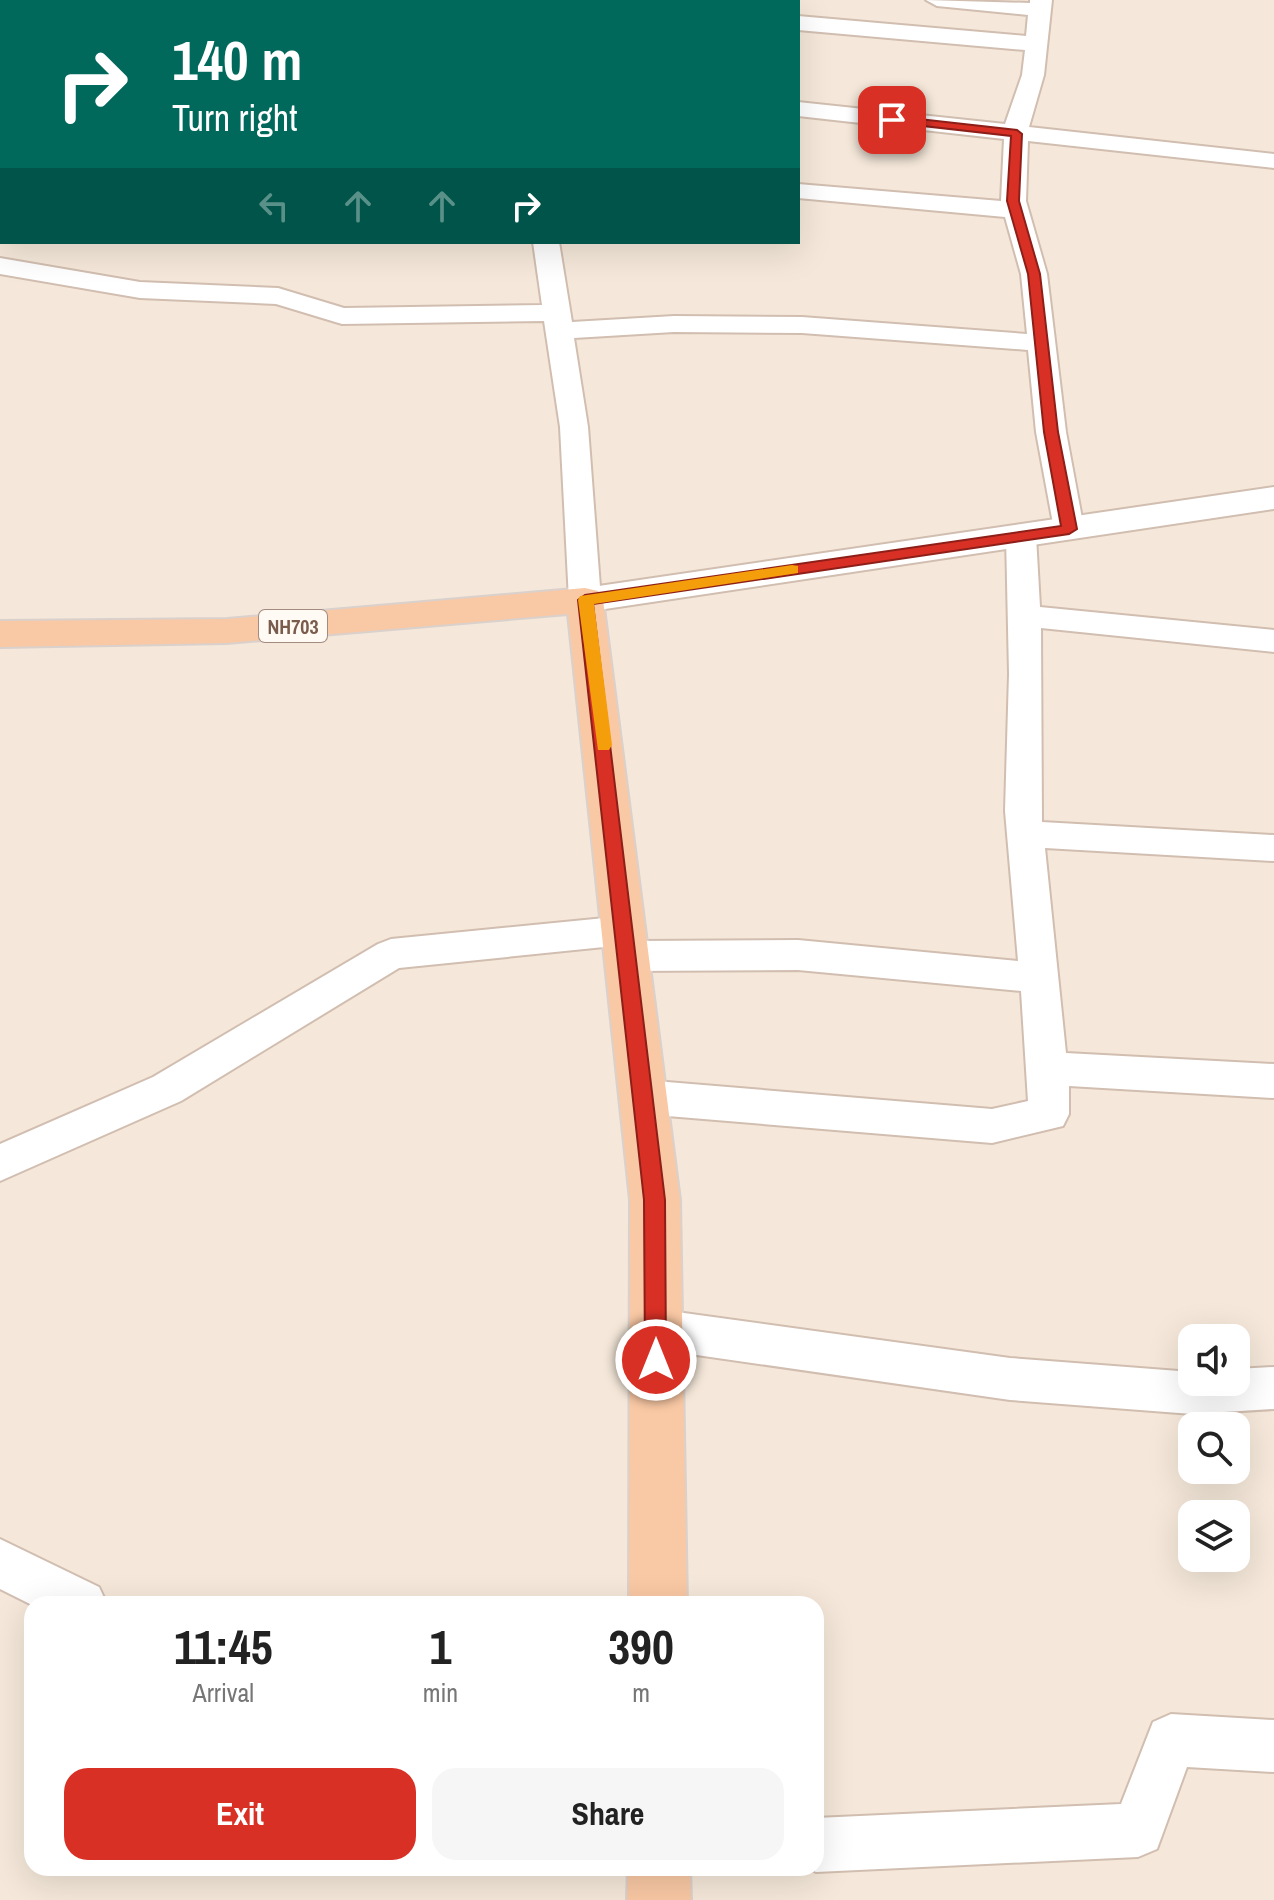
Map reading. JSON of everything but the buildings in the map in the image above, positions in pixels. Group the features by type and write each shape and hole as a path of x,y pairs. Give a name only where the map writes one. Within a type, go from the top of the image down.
{"highway":[{"name":"NH703","path":"0,634 227,631 585,600"},
{"path":"585,600 655,1200 658,1596"},
{"path":"659,1876 659,1900"}],"street":[{"path":"937,0 1040,5 1033,75 1017,122 1013,201 1034,274 1051,432 1069,529"},
{"path":"800,23 1036,44"},
{"path":"800,109 1274,161"},
{"path":"800,191 1016,210"},
{"path":"546,244 576,454 585,600 1274,498"},
{"path":"0,266 140,290 278,296 342,316 802,325 1042,343"},
{"path":"643,1097 992,1126 1049,1114 1048,1068 1023,811 1026,674 1021,536"},
{"path":"1023,616 1274,641"},
{"path":"1025,834 1274,848"},
{"path":"5,1169 167,1089 391,954 627,943 798,955 1039,978"},
{"path":"1048,1068 1274,1081"},
{"path":"655,1329 1010,1379 1192,1393 1274,1388"},
{"path":"0,1563 66,1596"},
{"path":"824,1845 1138,1830 1171,1740 1274,1746"}],"shaded area":[{"path":"800,0 1274,0 1274,1900 0,1900 0,244 800,244"}],"slow traffic":[{"path":"603,745 585,600 792,570"}],"route":[{"path":"656,1360 655,1200 585,600 1069,529 1051,432 1034,274 1013,201 1017,134 892,120"}]}
